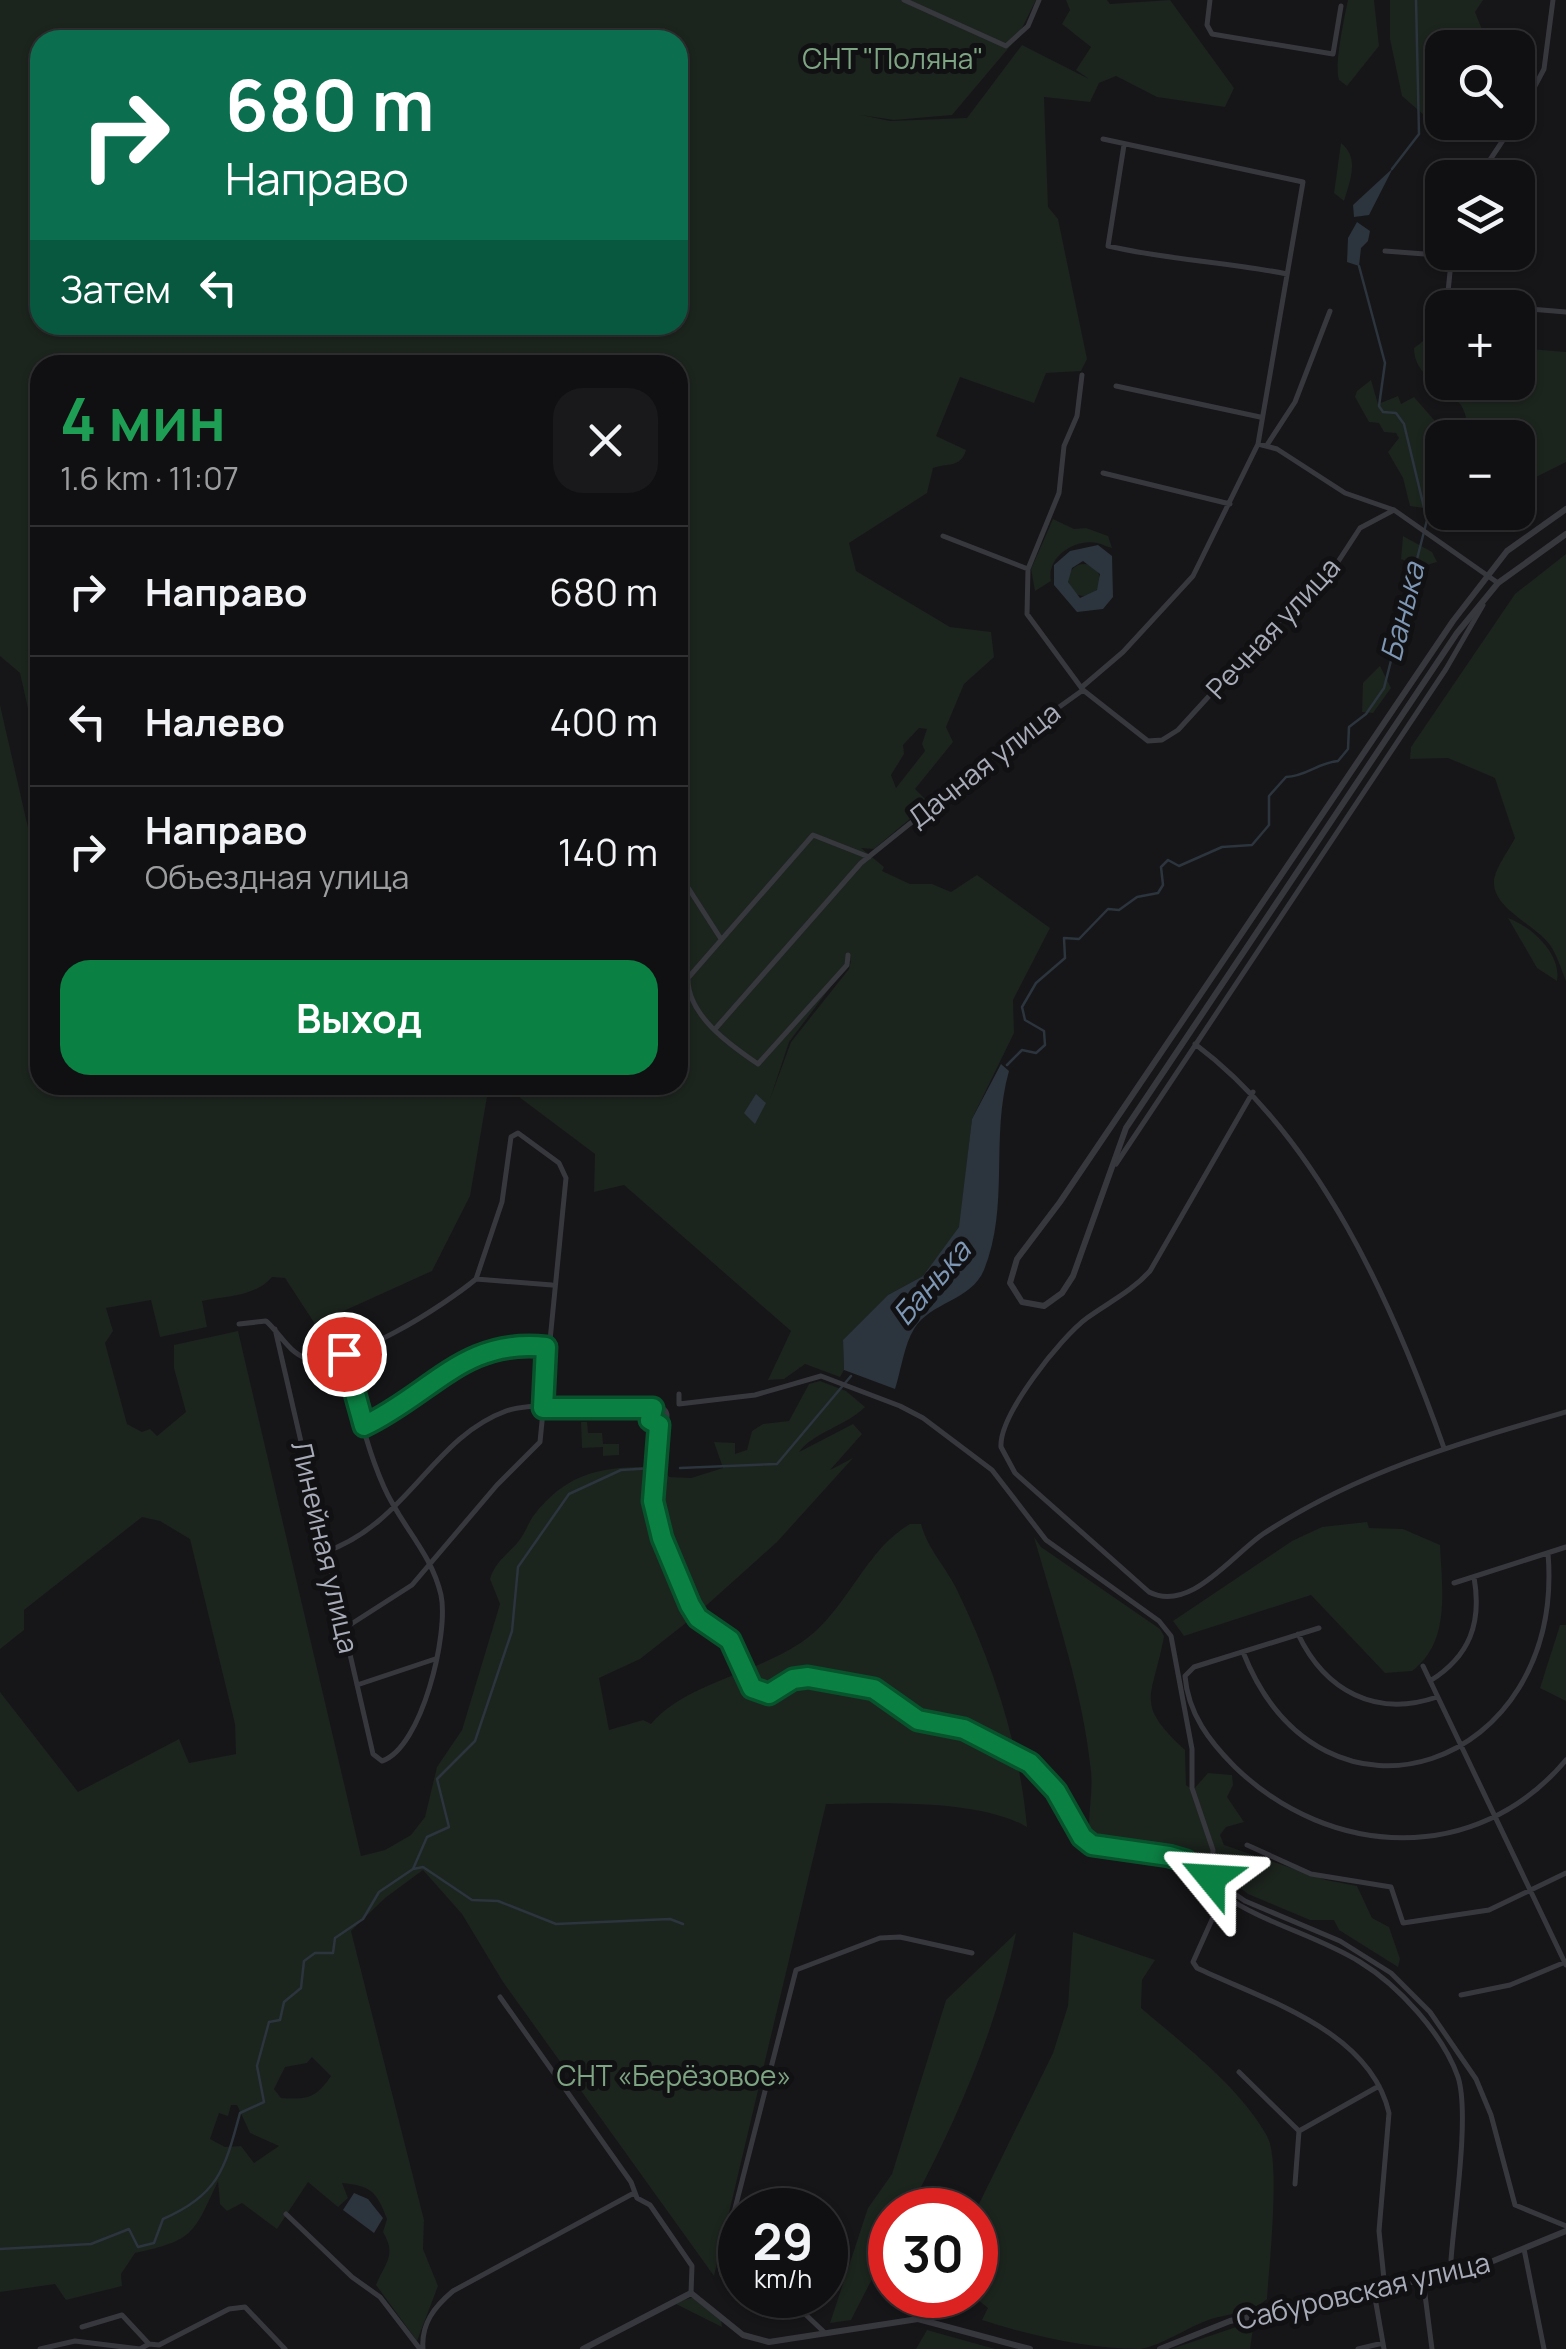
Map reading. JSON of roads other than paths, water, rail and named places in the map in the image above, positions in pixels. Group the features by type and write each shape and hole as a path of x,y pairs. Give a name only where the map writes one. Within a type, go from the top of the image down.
{"street":[{"path":"904,0 1006,46 1028,26 1039,0"},
{"path":"1210,0 1206,25 1212,34 1333,54 1341,6"},
{"path":"1535,85 1544,69 1553,3 1566,6"},
{"path":"1103,140 1303,182 1258,444 1267,445 1344,494 1394,510 1486,574 1495,586"},
{"path":"1124,144 1108,246 1199,264 1228,262 1287,274"},
{"path":"1384,251 1425,253"},
{"path":"1535,310 1566,312"},
{"path":"1267,445 1295,402 1330,311"},
{"path":"1082,375 1077,416 1064,446 1060,493 1028,569 1030,619 1082,688"},
{"path":"1116,386 1261,417"},
{"name":"Дачная улица","path":"716,1028 868,857 1123,652 1193,576 1258,444"},
{"path":"1103,474 1230,504"},
{"path":"1566,509 1529,532 1486,574 1060,1202 1017,1258 1010,1283 1022,1302 1044,1306 1062,1293 1084,1248 1105,1184 1137,1111 1416,694 1495,586 1566,534"},
{"name":"Речная улица","path":"1082,688 1148,742 1162,740 1178,730 1263,637 1330,574 1360,528 1394,510"},
{"path":"943,536 1028,569"},
{"path":"1105,1184 1194,1043 1446,670 1495,586"},
{"path":"848,955 846,965 760,1063 755,1063 692,1006 688,978 812,835 868,857"},
{"path":"688,888 721,939"},
{"path":"1194,1043 1252,1092 1308,1166 1366,1267 1406,1350 1444,1448"},
{"path":"1252,1092 1191,1192 1150,1271 1134,1289 1077,1326 1009,1415 1000,1436 1003,1457 1027,1484 1148,1592 1175,1598 1304,1508 1349,1483 1444,1448 1566,1412"},
{"path":"239,1324 266,1321 296,1353 310,1360 344,1354 430,1313 476,1279 502,1202 515,1132 565,1170 540,1442 397,1597 344,1629"},
{"path":"476,1279 552,1285"},
{"name":"Линейная улица","path":"275,1329 373,1754 382,1761 397,1752 413,1727 436,1658"},
{"path":"364,1426 487,1350 516,1344 546,1347"},
{"path":"344,1354 377,1470 396,1510 431,1561 444,1622 436,1658 358,1685"},
{"path":"679,1394 680,1404 755,1395 821,1376 900,1406 924,1418 992,1470 1046,1540 1159,1621 1170,1636 1192,1749 1192,1788 1213,1850 1211,1878"},
{"path":"325,1552 368,1534 396,1510 424,1475 480,1425 507,1411 653,1408 666,1413 659,1425 653,1501 662,1538 690,1605 698,1618 730,1640 752,1688 769,1694 793,1679 808,1677 874,1689 918,1720 964,1729 1030,1763 1056,1791 1082,1837 1092,1845 1186,1861 1262,1909 1360,1952 1413,1994 1476,2078 1491,2115 1506,2183 1515,2205 1566,2228"},
{"path":"653,1408 650,1420 659,1425"},
{"path":"1454,1584 1566,1548"},
{"path":"1548,1553 1556,1600"},
{"path":"1430,1681 1454,1664 1473,1636 1478,1600 1474,1577"},
{"path":"1551,1637 1554,1613"},
{"path":"1319,1628 1194,1667 1187,1672 1185,1682 1205,1734 1261,1792 1308,1818 1367,1838 1446,1834 1494,1814 1539,1786 1566,1760"},
{"path":"1298,1634 1320,1672 1354,1696 1395,1706 1437,1697"},
{"path":"1243,1652 1266,1697 1285,1719 1338,1754 1360,1762 1402,1767 1463,1750 1494,1731"},
{"path":"1423,1666 1565,1963 1510,1985 1461,1995"},
{"path":"1247,1845 1311,1874 1391,1888 1402,1923 1464,1916 1532,1892 1566,1873"},
{"path":"1386,2289 1380,2231 1389,2113 1379,2086 1372,2074 1325,2029 1197,1968 1193,1962 1223,1895 1246,1911 1360,1962 1392,1986 1447,2056 1462,2095 1452,2260"},
{"path":"740,2188 796,1970 880,1938 900,1937 972,1953"},
{"path":"500,1997 630,2182 634,2194 650,2204 692,2266 691,2293"},
{"path":"1239,2072 1299,2131 1295,2184"},
{"path":"1299,2131 1379,2086"},
{"path":"421,2349 424,2328 450,2294 634,2194"},
{"path":"286,2214 394,2310 421,2349"},
{"name":"Сабуровская улица","path":"1160,2349 1230,2321 1476,2268 1566,2228"},
{"path":"1524,2249 1544,2349"},
{"path":"1424,2279 1432,2349"},
{"path":"1358,2349 1383,2346 1374,2292"},
{"path":"691,2293 705,2300 742,2335 768,2346 918,2318 1030,2349"},
{"path":"584,2349 691,2293"},
{"path":"40,2349 75,2341 140,2349 149,2344 159,2345 188,2334 237,2306 254,2312 285,2349"},
{"path":"82,2326 122,2315 149,2344"},
{"path":"809,2318 826,2334"}],"water":[{"path":"1393,168 1369,215 1354,217 1353,205"},
{"path":"1357,222 1370,231 1361,248 1359,266 1347,262 1348,238"},
{"path":"1098,545 1112,556 1113,597 1103,609 1077,612 1054,585 1054,565 1070,551","holes":["1083,561 1100,574 1097,590 1080,598 1068,582 1072,568"]},
{"path":"1001,1064 1009,1071 1001,1121 996,1221 984,1270 970,1288 930,1313 914,1329 895,1389 844,1370 843,1340 888,1295 923,1276 959,1227 972,1119"},
{"path":"756,1094 766,1103 755,1124 744,1113"},
{"path":"354,2193 368,2199 383,2218 374,2233 343,2210"}],"waterway":[{"name":"Банька","path":"1392,169 1419,134 1416,0"},
{"name":"Банька","path":"1007,1065 1022,1050 1036,1053 1045,1045 1044,1031 1025,1020 1022,1007 1036,983 1065,958 1064,938 1079,939 1108,909 1119,910 1137,897 1158,893 1163,885 1161,867 1168,860 1179,866 1222,847 1252,845 1269,825 1269,796 1286,777 1338,761 1348,749 1349,727 1366,714 1384,688 1427,520 1404,424 1396,413 1383,412 1379,406 1385,363 1359,266"},
{"name":"Банька","path":"680,1468 777,1464 851,1376"},
{"name":"Банька","path":"0,2249 91,2244 129,2229 138,2247 154,2243 163,2219 182,2210 208,2189 224,2164 240,2113 264,2102 257,2066 269,2022 280,2020 284,2002 301,1988 304,1961 315,1953 333,1953 335,1938 363,1919 379,1892 413,1869 427,1837 449,1827 437,1779 475,1741 512,1631 518,1567 569,1494 621,1470 654,1468"},
{"path":"413,1869 423,1867 472,1900 498,1901 556,1924 670,1919 683,1924"}],"park label":[{"name":"СНТ \"Поляна\"","path":"893,59"},
{"name":"СНТ «Берёзовое»","path":"674,2076"}]}
